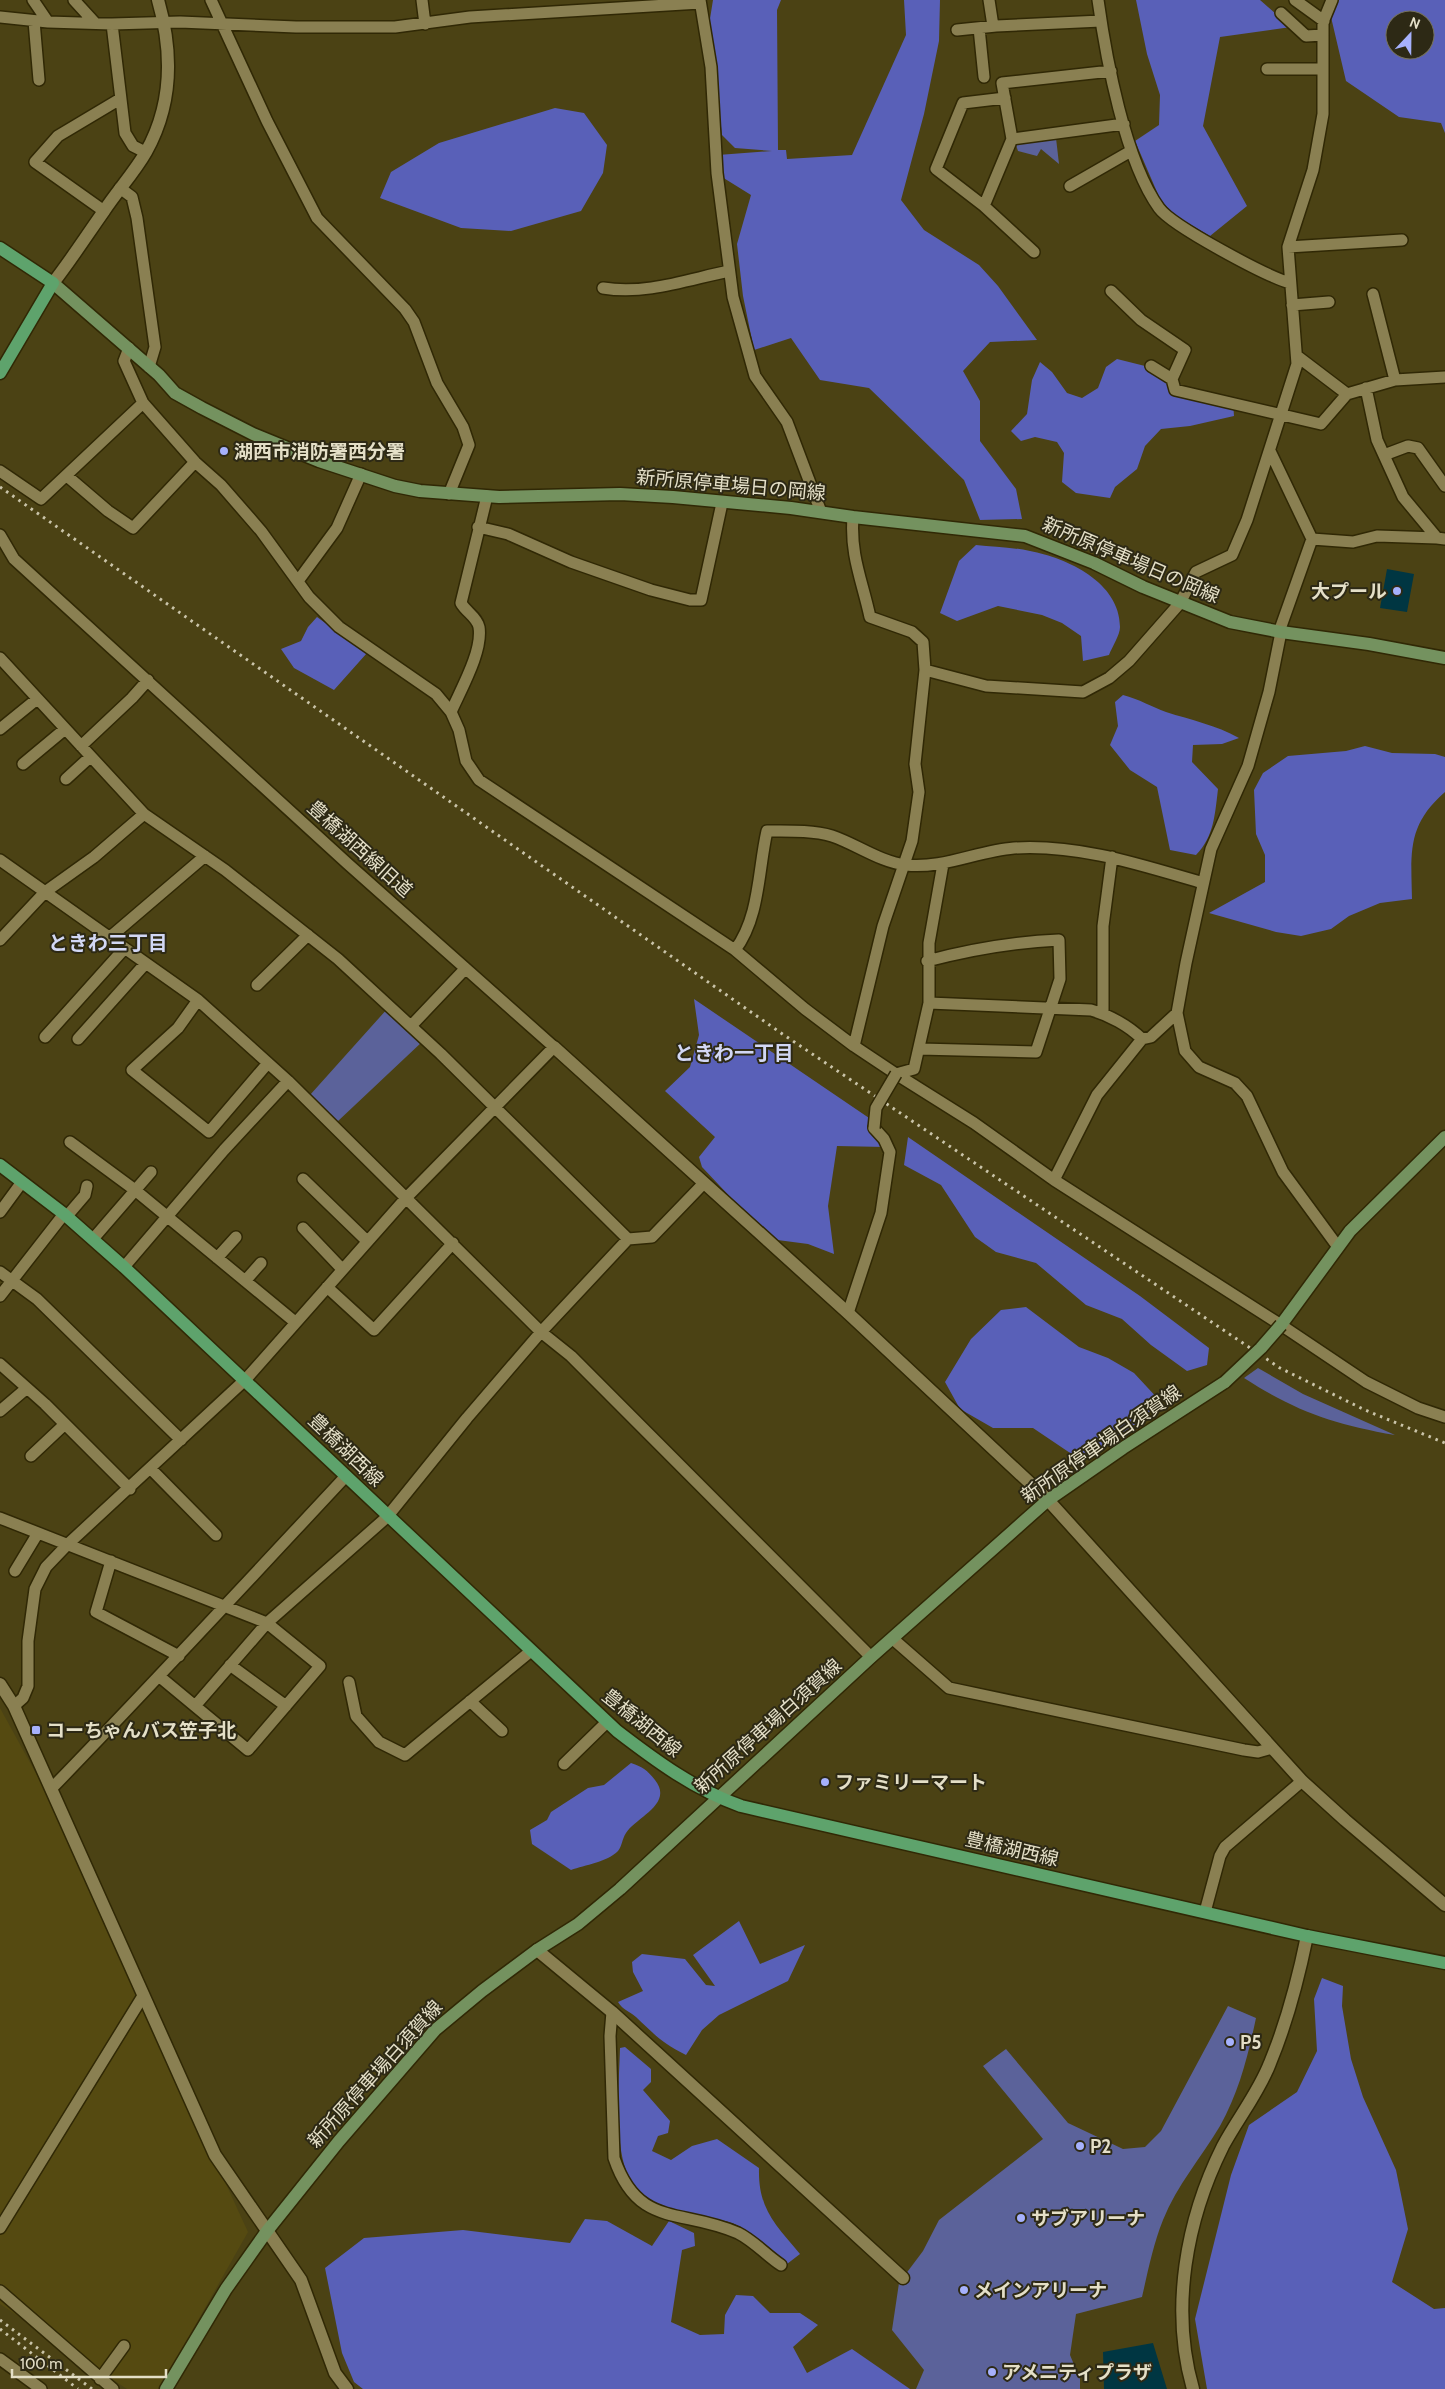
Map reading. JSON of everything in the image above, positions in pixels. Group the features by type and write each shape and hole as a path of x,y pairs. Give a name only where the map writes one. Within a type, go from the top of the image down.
{"main road":[{"path":"0,248 53,283 0,373"},
{"name":"新所原停車場日の岡線","path":"53,283 129,348 175,392 202,408 253,434 360,474 412,489 449,494 547,498 620,494 821,512 1025,536 1094,563 1180,603 1230,622 1280,632 1369,644 1445,658"},
{"name":"新所原停車場白須賀線","path":"166,2389 226,2288 268,2231 339,2141 448,2017 537,1950 578,1924 620,1889 717,1797 871,1657 1048,1500 1123,1448 1225,1382 1261,1348 1281,1325 1350,1231 1445,1137"},
{"name":"豊橋湖西線","path":"0,1165 66,1215 124,1267 246,1379 388,1516 607,1722 656,1762 717,1797 741,1806 1308,1936 1445,1963"}],"street":[{"path":"34,0 48,22"},
{"path":"74,0 95,23"},
{"path":"53,283 145,152 163,108 168,83 169,59 166,23 158,0"},
{"path":"211,0 317,218 397,300 414,322 437,383 454,409 469,445 449,494"},
{"path":"422,0 425,24"},
{"path":"990,0 993,26"},
{"path":"1295,0 1324,21"},
{"path":"925,670 986,686 1083,692 1109,678 1129,661 1180,603 1196,572 1232,555 1247,520 1297,364 1288,247 1313,170 1322,114 1324,21 1332,0"},
{"path":"0,17 48,22 112,24 166,23 337,28 395,27 470,17 655,2 700,1 710,67 717,173 733,297 755,376 787,422 821,512"},
{"path":"1100,2 1101,21 1110,71 1131,151 1158,206 1166,216 1272,278 1290,283"},
{"path":"1281,13 1306,36 1323,35"},
{"path":"34,21 39,80"},
{"path":"956,30 993,26 1101,21"},
{"path":"112,24 125,133 133,146 145,152"},
{"path":"979,28 984,77"},
{"path":"1267,70 1322,70"},
{"path":"984,206 1012,139 1002,83 1110,71"},
{"path":"1005,98 963,103 936,169 984,206 1034,252"},
{"path":"104,211 35,162 58,136 120,99"},
{"path":"1012,139 1124,124"},
{"path":"1070,186 1131,151"},
{"path":"120,188 132,197 136,211 155,347 149,367"},
{"path":"1288,247 1402,240"},
{"path":"603,288 625,291 656,289 680,281 729,271"},
{"path":"1111,292 1141,320 1185,350 1172,379 1175,390 1321,424 1347,394 1396,380 1445,377"},
{"path":"1373,294 1396,380"},
{"path":"1292,305 1330,302"},
{"path":"129,348 124,360 143,402 195,462 221,485 244,511 309,597 339,627 436,694 451,712 459,730 466,761 479,780 735,950 805,1009 854,1046 974,1123 1054,1180 1281,1325 1366,1382 1418,1408 1445,1417"},
{"path":"1297,356 1347,394"},
{"path":"1152,366 1172,379"},
{"path":"1366,388 1376,440 1403,497 1441,538"},
{"path":"0,470 41,500 143,402"},
{"path":"1384,455 1408,446 1418,448 1445,486"},
{"path":"1270,451 1312,539 1280,632 1269,692 1248,766 1211,849 1177,1013 1185,1050 1199,1067 1235,1083 1247,1096 1283,1172 1338,1247"},
{"path":"67,476 108,512 133,528 195,462"},
{"path":"298,581 337,528 360,474"},
{"path":"451,712 478,648 479,626 474,617 466,612 460,603 472,562 478,527 487,496"},
{"path":"478,527 508,534 571,562 651,590 690,600 701,600 722,503"},
{"path":"854,517 851,540 870,617 912,632 923,642 925,670 915,764 919,792 912,841 883,926 854,1046"},
{"name":"豊橋湖西線旧道","path":"0,535 14,559 465,969 848,1313 1048,1500 1302,1781 1445,1905"},
{"path":"1312,539 1353,542 1378,536 1441,538"},
{"path":"0,548 14,559"},
{"path":"1,662 37,698 144,814 205,856 308,935 374,990 628,1239"},
{"path":"81,746 132,698 148,680"},
{"path":"0,729 37,698"},
{"path":"23,764 65,729"},
{"path":"66,779 90,757"},
{"path":"0,940 46,892 94,857 144,814"},
{"path":"735,950 744,939 752,915 768,831 830,836 904,865 944,864 988,851 1035,847 1087,851 1203,883"},
{"path":"109,938 205,856"},
{"path":"1103,1014 1103,926 1112,857"},
{"path":"0,860 124,950 198,1000 288,1081 407,1197 540,1332 571,1356 871,1657"},
{"path":"848,1313 880,1213 890,1152 884,1139 874,1128 876,1108 896,1074 914,1069 920,1049 922,1030 929,1003 927,961 944,864"},
{"path":"257,985 308,935"},
{"path":"920,1049 1036,1052 1060,979 1060,940 1021,942 973,948 927,961"},
{"path":"45,1037 124,950"},
{"path":"78,1039 145,964"},
{"path":"411,1026 465,969"},
{"path":"198,1000 178,1028 132,1070 208,1132 268,1063"},
{"path":"929,1003 1091,1010 1103,1014 1136,1032 1142,1039"},
{"path":"1054,1180 1097,1095 1142,1039 1151,1037 1177,1013"},
{"path":"14,1706 23,1698 28,1686 28,1641 35,1589 46,1567 68,1544 130,1489 246,1379 407,1197 554,1047"},
{"path":"124,1267 166,1216 288,1081"},
{"path":"70,1142 135,1190 295,1322"},
{"path":"93,1240 150,1172"},
{"path":"303,1179 367,1241"},
{"path":"0,1212 22,1182"},
{"path":"195,1706 267,1623 388,1516 467,1418 540,1332 628,1239 652,1237 704,1183"},
{"path":"0,1296 66,1215 85,1195 87,1186"},
{"path":"303,1228 342,1269"},
{"path":"217,1258 236,1237"},
{"path":"327,1287 374,1330 453,1244"},
{"path":"245,1281 261,1263"},
{"path":"0,1272 36,1299 181,1440"},
{"path":"0,1364 65,1424 130,1489"},
{"path":"0,1411 27,1388"},
{"path":"31,1456 65,1424"},
{"path":"151,1469 216,1535"},
{"path":"52,1788 160,1677 222,1607 346,1476"},
{"path":"0,1518 222,1607 267,1623 320,1666 248,1750 160,1677"},
{"path":"16,1571 38,1533"},
{"path":"111,1561 96,1612 179,1656"},
{"path":"893,1639 949,1688 1244,1750 1258,1752 1272,1748"},
{"path":"349,1682 356,1716 379,1742 405,1755 531,1650"},
{"path":"230,1665 286,1706"},
{"path":"0,1684 14,1706 52,1788 215,2155 301,2280 335,2373 347,2389"},
{"path":"470,1701 502,1732"},
{"path":"564,1764 607,1722"},
{"path":"1205,1912 1224,1847 1302,1781"},
{"path":"1194,2389 1187,2368 1182,2313 1188,2243 1210,2174 1224,2145 1270,2066 1291,2007 1308,1936"},
{"path":"537,1950 612,2012 903,2278"},
{"path":"0,2228 143,1996"},
{"path":"612,2012 610,2036 614,2158 620,2176 629,2190 643,2204 666,2214 718,2225 739,2234 781,2265"},
{"path":"0,2291 100,2380 113,2389"},
{"path":"100,2380 124,2346"},
{"path":"0,2359 41,2389"}],"shaded area":[{"path":"713,0 781,0 777,10 778,150 786,150 787,159 852,155 906,35 904,0 940,0 939,41 924,114 901,200 924,230 979,265 998,286 1037,340 990,342 963,371 980,401 980,441 1016,489 1022,519 980,520 964,480 869,388 820,380 791,338 754,350 743,296 737,244 751,195 722,177 718,155 772,151 735,148 722,135 709,25"},
{"path":"1136,0 1260,0 1291,27 1220,37 1203,126 1247,206 1210,236 1174,215 1160,199 1135,141 1159,125 1160,95 1147,54"},
{"path":"1327,0 1445,0 1445,133 1441,123 1399,117 1346,81"},
{"path":"555,108 584,113 607,145 603,173 581,211 511,231 461,228 380,198 391,172 439,143"},
{"path":"1056,138 1059,164 1041,149 1037,156 1018,151 1015,142"},
{"path":"1117,359 1145,366 1183,386 1233,402 1234,416 1190,426 1161,429 1145,446 1137,469 1115,487 1110,498 1076,493 1062,482 1064,453 1057,442 1035,437 1021,441 1011,431 1027,414 1032,380 1040,362 1052,372 1067,393 1082,398 1098,388 1106,367"},
{"path":"976,545 1044,554 1075,566 1089,575 1111,597 1118,611 1120,630 1109,655 1083,661 1081,636 1062,623 1042,615 998,606 957,621 940,613 959,561"},
{"name":"大プール","path":"1387,569 1414,574 1407,612 1380,608"},
{"path":"317,617 367,653 334,690 294,668 281,649 301,641 308,627"},
{"path":"1123,695 1166,712 1212,726 1239,738 1222,744 1193,745 1192,762 1218,789 1213,825 1207,841 1196,855 1170,850 1157,787 1130,770 1110,745 1118,726 1115,702"},
{"path":"1365,746 1392,753 1435,754 1445,757 1445,792 1424,816 1414,840 1411,867 1412,899 1380,903 1349,916 1331,929 1301,936 1276,932 1209,913 1265,882 1265,855 1256,834 1254,790 1263,773 1288,756 1346,751"},
{"path":"694,999 872,1120 886,1147 837,1146 828,1206 834,1254 808,1244 770,1239 702,1167 699,1157 715,1137 665,1091 690,1067 699,1035"},
{"path":"388,1008 423,1041 337,1122 310,1095"},
{"path":"908,1137 1140,1296 1209,1348 1207,1365 1187,1371 1151,1345 1122,1319 1086,1305 1036,1263 996,1252 975,1237 941,1185 904,1165"},
{"path":"1026,1307 1079,1347 1108,1358 1134,1373 1160,1401 1144,1418 1082,1461 1033,1428 993,1428 960,1409 945,1382 971,1339 1001,1310"},
{"path":"1258,1368 1303,1394 1395,1435 1334,1421 1281,1400 1244,1378"},
{"path":"0,1708 45,1790 248,2232 159,2389 127,2389 0,2304"},
{"path":"631,1763 644,1769 655,1780 660,1789 660,1796 651,1810 626,1833 618,1851 602,1861 571,1870 532,1844 530,1830 547,1820 551,1812 588,1788 604,1785"},
{"path":"739,1921 760,1964 805,1945 788,1981 719,2015 702,2030 686,2055 659,2038 618,2002 643,1991 633,1972 632,1962 642,1954 685,1959 706,1985 715,1986 693,1955"},
{"path":"1322,1978 1343,1986 1342,2006 1351,2059 1363,2097 1396,2170 1408,2229 1392,2282 1434,2309 1445,2308 1445,2389 1207,2389 1195,2319 1231,2175 1249,2125 1297,2092 1317,2051 1314,1999"},
{"path":"1228,2006 1256,2018 1238,2087 1220,2126 1182,2183 1163,2220 1156,2239 1142,2297 1076,2314 1070,2355 1080,2379 1080,2389 916,2389 924,2370 892,2330 899,2283 923,2251 939,2220 1043,2139 983,2066 1006,2049 1068,2123 1123,2149 1145,2147 1161,2131"},
{"path":"625,2047 651,2069 651,2082 643,2090 670,2121 668,2133 658,2136 652,2151 671,2160 692,2146 717,2139 759,2168 761,2195 765,2205 776,2224 800,2254 787,2264 760,2240 744,2229 725,2221 702,2219 667,2209 647,2198 632,2182 623,2160 619,2129 620,2048"},
{"path":"585,2219 607,2221 652,2246 669,2221 694,2233 695,2246 682,2250 671,2322 700,2335 724,2334 725,2315 736,2295 753,2296 770,2313 800,2313 818,2325 793,2347 807,2373 852,2349 910,2389 363,2389 354,2382 342,2353 325,2268 364,2238 463,2230 570,2243"},
{"path":"1153,2343 1167,2389 1104,2389 1103,2352"}],"railway":[{"path":"0,487 781,1033 1280,1368 1365,1410 1445,1443"},
{"path":"0,2320 92,2389"},
{"path":"0,2329 78,2389"}],"place":[{"name":"湖西市消防署西分署","path":"224,451"},
{"name":"大プール","path":"1397,591"},
{"name":"コーちゃんバス笠子北","path":"36,1730"},
{"name":"ファミリーマート","path":"825,1782"},
{"name":"P5","path":"1230,2042"},
{"name":"P2","path":"1080,2146"},
{"name":"サブアリーナ","path":"1021,2218"},
{"name":"メインアリーナ","path":"964,2290"},
{"name":"アメニティプラザ","path":"992,2372"}],"district":[{"name":"ときわ三丁目","path":"108,943"},
{"name":"ときわ一丁目","path":"734,1053"}]}
